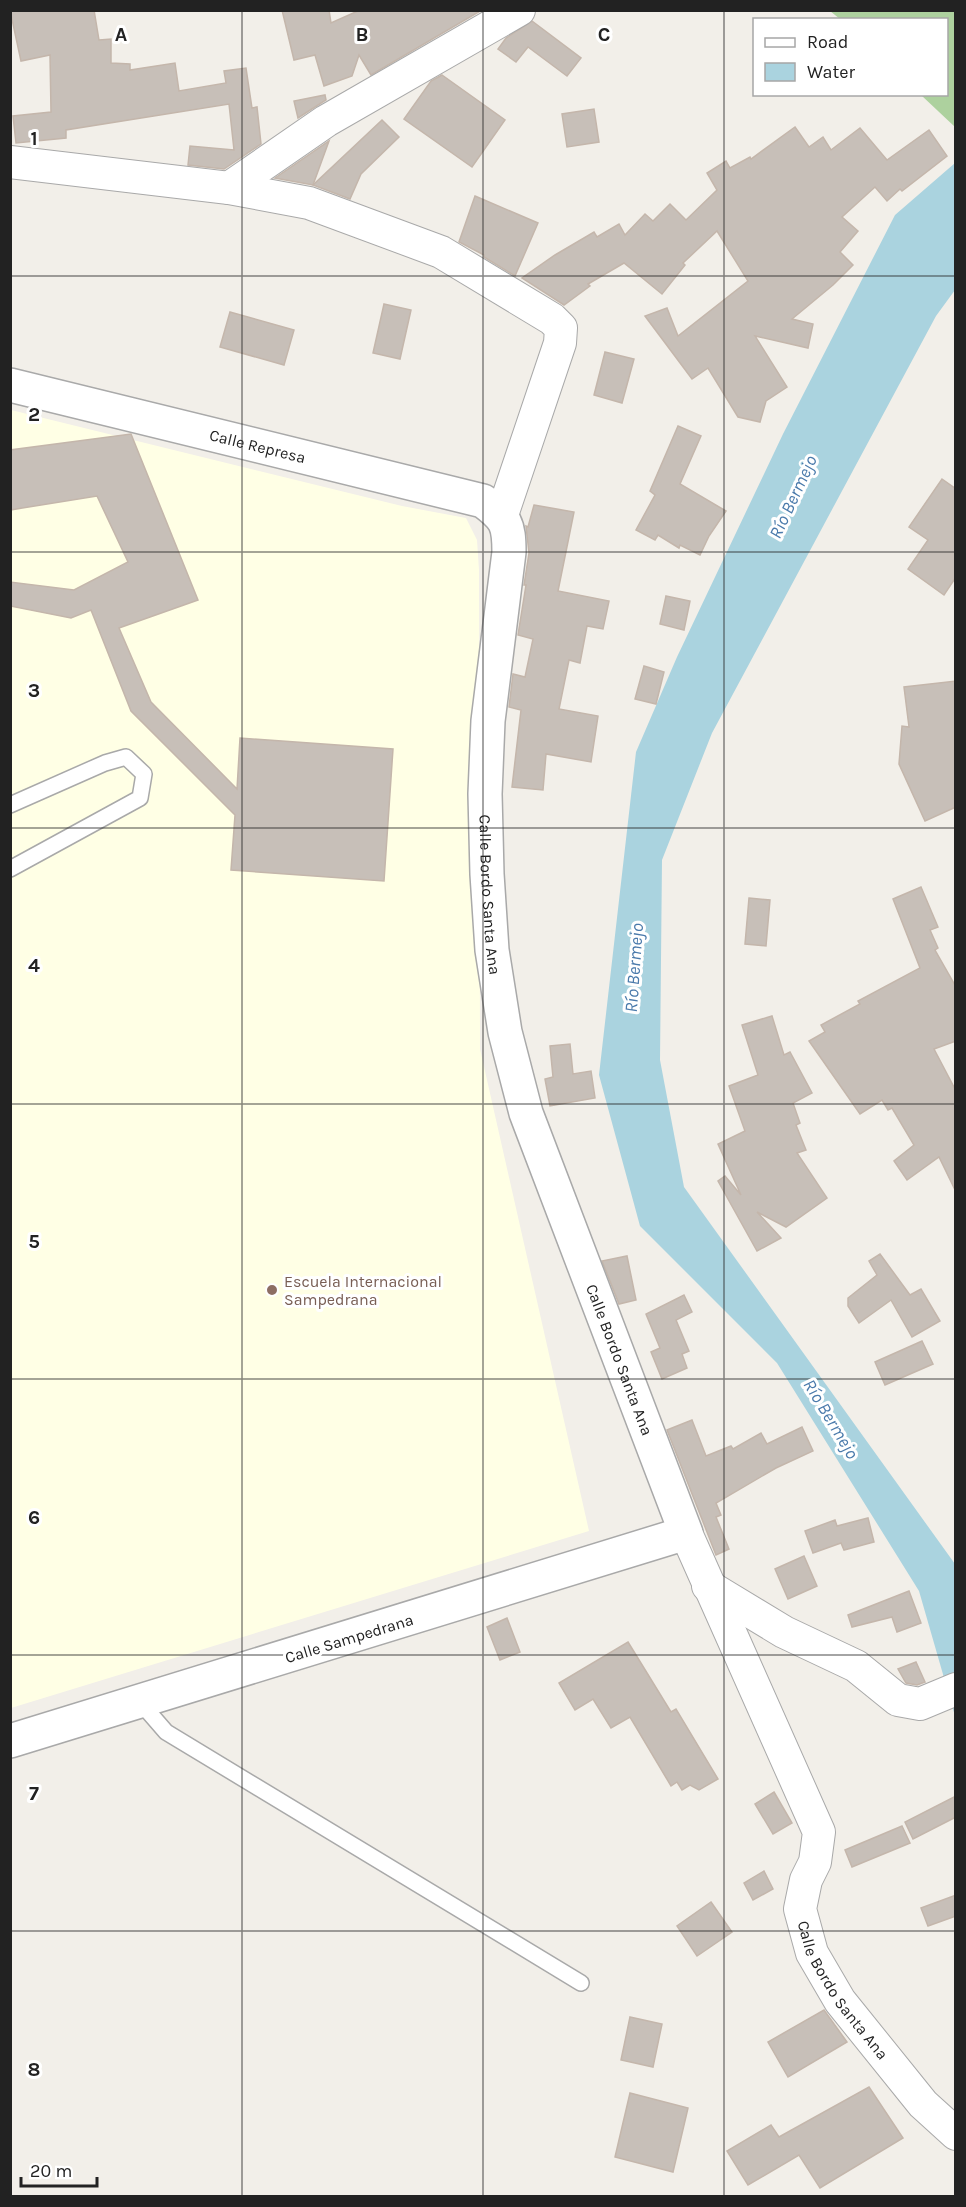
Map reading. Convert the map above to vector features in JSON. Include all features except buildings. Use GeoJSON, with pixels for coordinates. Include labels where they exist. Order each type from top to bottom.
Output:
{"type":"FeatureCollection","features":[{"type":"Feature","properties":{"kind":"street"},"geometry":{"type":"LineString","coordinates":[[229,188],[326,121],[519,10]]}},
{"type":"Feature","properties":{"kind":"street"},"geometry":{"type":"LineString","coordinates":[[10,162],[229,188],[309,203],[441,252],[552,319],[561,327],[560,343],[502,515]]}},
{"type":"Feature","properties":{"kind":"street","name":"Calle Represa"},"geometry":{"type":"LineString","coordinates":[[10,385],[483,501],[502,515]]}},
{"type":"Feature","properties":{"kind":"street","name":"Calle Bordo Santa Ana"},"geometry":{"type":"LineString","coordinates":[[502,515],[509,531],[509,552],[488,721],[485,794],[487,873],[492,950],[505,1032],[526,1113],[686,1533],[819,1832],[815,1862],[806,1880],[800,1910],[812,1953],[847,2009],[923,2104],[956,2134]]}},
{"type":"Feature","properties":{"kind":"street","name":"Calle Sampedrana"},"geometry":{"type":"LineString","coordinates":[[10,1741],[686,1533]]}},
{"type":"Feature","properties":{"kind":"street"},"geometry":{"type":"LineString","coordinates":[[708,1586],[784,1632],[856,1666],[898,1700],[920,1704],[956,1689]]}},
{"type":"Feature","properties":{"kind":"lane"},"geometry":{"type":"LineString","coordinates":[[10,805],[105,763],[126,757],[144,774],[140,798],[10,869]]}},
{"type":"Feature","properties":{"kind":"lane"},"geometry":{"type":"LineString","coordinates":[[140,1702],[166,1732],[581,1983]]}},
{"type":"Feature","properties":{"kind":"shaded area","name":"Escuela Internacional Sampedrana"},"geometry":{"type":"Polygon","coordinates":[[[11,410],[402,506],[466,518],[477,540],[479,570],[480,1049],[589,1531],[11,1708],[11,410]]]}},
{"type":"Feature","properties":{"kind":"green space"},"geometry":{"type":"Polygon","coordinates":[[[830,11],[955,11],[955,127],[922,96],[948,96],[948,18],[839,18],[830,11]]]}},
{"type":"Feature","properties":{"kind":"water","name":"Río Bermejo"},"geometry":{"type":"Polygon","coordinates":[[[955,163],[955,290],[936,316],[712,733],[662,860],[660,1060],[684,1187],[955,1564],[955,1716],[919,1591],[777,1363],[640,1226],[599,1075],[636,752],[677,657],[783,434],[895,215],[955,163]]]}},
{"type":"Feature","properties":{"kind":"place","name":"Escuela Internacional Sampedrana"},"geometry":{"type":"Point","coordinates":[272,1290]}}]}
